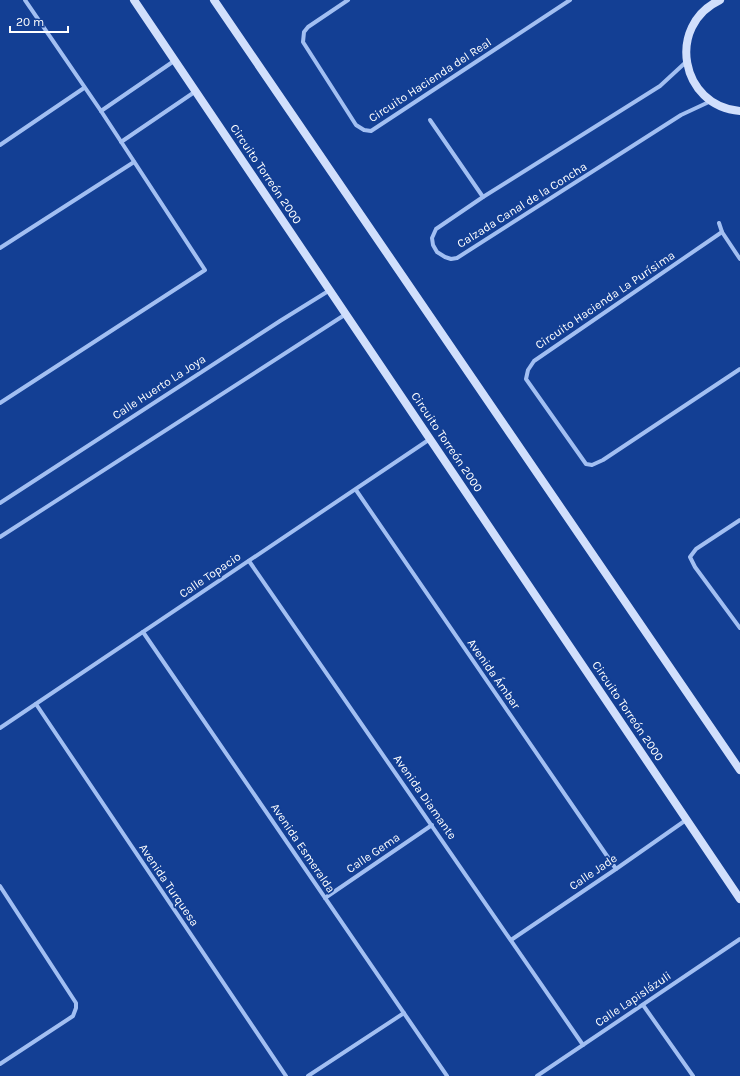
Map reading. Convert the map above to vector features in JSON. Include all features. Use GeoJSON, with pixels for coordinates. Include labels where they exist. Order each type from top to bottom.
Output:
{"type":"FeatureCollection","features":[{"type":"Feature","properties":{"kind":"main road","name":"Circuito Torreón 2000"},"geometry":{"type":"LineString","coordinates":[[134,0],[740,899]]}},
{"type":"Feature","properties":{"kind":"main road"},"geometry":{"type":"LineString","coordinates":[[214,0],[740,770]]}},
{"type":"Feature","properties":{"kind":"main road"},"geometry":{"type":"LineString","coordinates":[[702,0],[708,8]]}},
{"type":"Feature","properties":{"kind":"main road"},"geometry":{"type":"LineString","coordinates":[[720,0],[697,18],[690,32],[686,46],[686,62],[688,71],[697,88],[703,95],[722,107],[734,111],[740,111]]}},
{"type":"Feature","properties":{"kind":"street"},"geometry":{"type":"LineString","coordinates":[[0,403],[205,270],[26,0]]}},
{"type":"Feature","properties":{"kind":"street","name":"Circuito Hacienda del Real"},"geometry":{"type":"LineString","coordinates":[[348,0],[308,26],[304,32],[303,42],[356,125],[364,130],[371,131],[570,0]]}},
{"type":"Feature","properties":{"kind":"street"},"geometry":{"type":"LineString","coordinates":[[101,111],[175,60]]}},
{"type":"Feature","properties":{"kind":"street","name":"Calzada Canal de la Concha"},"geometry":{"type":"LineString","coordinates":[[686,62],[660,86],[483,197],[436,229],[432,238],[437,252],[444,257],[457,258],[681,116],[711,101]]}},
{"type":"Feature","properties":{"kind":"street"},"geometry":{"type":"LineString","coordinates":[[0,145],[84,88]]}},
{"type":"Feature","properties":{"kind":"street"},"geometry":{"type":"LineString","coordinates":[[121,142],[196,91]]}},
{"type":"Feature","properties":{"kind":"street"},"geometry":{"type":"LineString","coordinates":[[430,120],[483,197]]}},
{"type":"Feature","properties":{"kind":"street"},"geometry":{"type":"LineString","coordinates":[[0,248],[134,162]]}},
{"type":"Feature","properties":{"kind":"street"},"geometry":{"type":"LineString","coordinates":[[719,223],[722,232],[740,259]]}},
{"type":"Feature","properties":{"kind":"street","name":"Circuito Hacienda La Purísima"},"geometry":{"type":"LineString","coordinates":[[722,232],[534,361],[528,370],[526,379],[586,464],[592,464],[603,460],[740,369]]}},
{"type":"Feature","properties":{"kind":"street","name":"Calle Huerto La Joya"},"geometry":{"type":"LineString","coordinates":[[0,503],[330,290]]}},
{"type":"Feature","properties":{"kind":"street"},"geometry":{"type":"LineString","coordinates":[[0,537],[346,313]]}},
{"type":"Feature","properties":{"kind":"street","name":"Calle Topacio"},"geometry":{"type":"LineString","coordinates":[[0,728],[431,439]]}},
{"type":"Feature","properties":{"kind":"street","name":"Avenida Ámbar"},"geometry":{"type":"LineString","coordinates":[[356,490],[616,869]]}},
{"type":"Feature","properties":{"kind":"street"},"geometry":{"type":"LineString","coordinates":[[740,520],[696,550],[690,557],[740,628]]}},
{"type":"Feature","properties":{"kind":"street","name":"Avenida Diamante"},"geometry":{"type":"LineString","coordinates":[[250,561],[583,1045]]}},
{"type":"Feature","properties":{"kind":"street","name":"Avenida Esmeralda"},"geometry":{"type":"LineString","coordinates":[[143,632],[447,1076]]}},
{"type":"Feature","properties":{"kind":"street","name":"Avenida Turquesa"},"geometry":{"type":"LineString","coordinates":[[36,704],[286,1076]]}},
{"type":"Feature","properties":{"kind":"street","name":"Calle Jade"},"geometry":{"type":"LineString","coordinates":[[511,940],[686,820]]}},
{"type":"Feature","properties":{"kind":"street","name":"Calle Gema"},"geometry":{"type":"LineString","coordinates":[[325,898],[432,825]]}},
{"type":"Feature","properties":{"kind":"street"},"geometry":{"type":"LineString","coordinates":[[0,886],[76,1003],[76,1008],[73,1016],[0,1064]]}},
{"type":"Feature","properties":{"kind":"street","name":"Calle Lapislázuli"},"geometry":{"type":"LineString","coordinates":[[537,1076],[740,939]]}},
{"type":"Feature","properties":{"kind":"street"},"geometry":{"type":"LineString","coordinates":[[643,1004],[693,1076]]}},
{"type":"Feature","properties":{"kind":"street"},"geometry":{"type":"LineString","coordinates":[[308,1076],[404,1013]]}}]}
